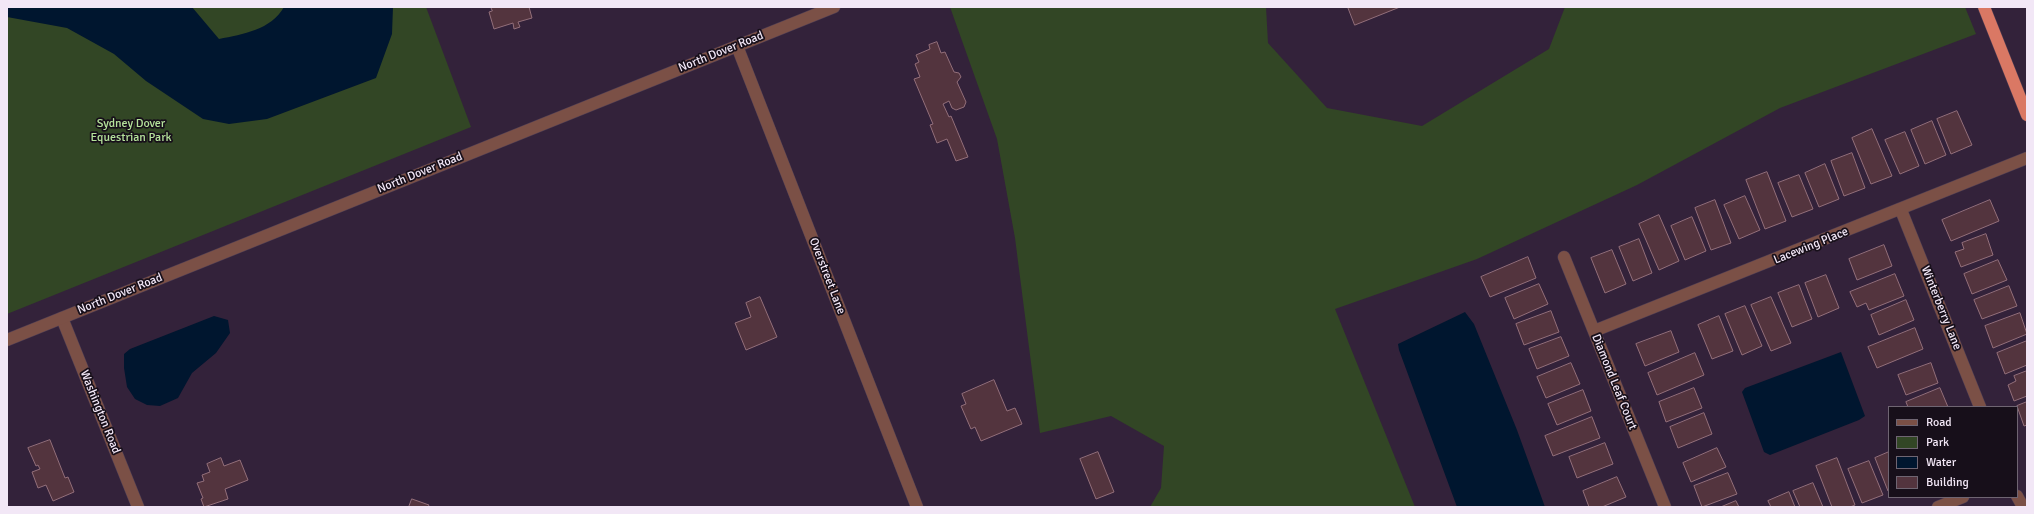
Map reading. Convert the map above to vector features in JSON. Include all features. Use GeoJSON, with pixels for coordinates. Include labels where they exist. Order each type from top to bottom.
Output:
{"type":"FeatureCollection","features":[{"type":"Feature","properties":{"kind":"highway"},"geometry":{"type":"LineString","coordinates":[[1984,7],[2027,115]]}},
{"type":"Feature","properties":{"kind":"street","name":"North Dover Road"},"geometry":{"type":"LineString","coordinates":[[7,340],[834,7]]}},
{"type":"Feature","properties":{"kind":"street","name":"Overstreet Lane"},"geometry":{"type":"LineString","coordinates":[[736,46],[917,507]]}},
{"type":"Feature","properties":{"kind":"street","name":"Lacewing Place"},"geometry":{"type":"LineString","coordinates":[[1594,331],[1901,210],[2027,158]]}},
{"type":"Feature","properties":{"kind":"street","name":"Winterberry Lane"},"geometry":{"type":"LineString","coordinates":[[1901,210],[1980,406]]}},
{"type":"Feature","properties":{"kind":"street","name":"Diamond Leaf Court"},"geometry":{"type":"LineString","coordinates":[[1564,257],[1665,507]]}},
{"type":"Feature","properties":{"kind":"street","name":"Washington Road"},"geometry":{"type":"LineString","coordinates":[[62,318],[138,507]]}},
{"type":"Feature","properties":{"kind":"street"},"geometry":{"type":"LineString","coordinates":[[1938,507],[1960,498]]}},
{"type":"Feature","properties":{"kind":"street"},"geometry":{"type":"LineString","coordinates":[[2018,498],[2023,507]]}},
{"type":"Feature","properties":{"kind":"green space","name":"Sydney Dover Equestrian Park"},"geometry":{"type":"Polygon","coordinates":[[[7,7],[426,7],[471,127],[7,314],[7,7]]]}},
{"type":"Feature","properties":{"kind":"green space"},"geometry":{"type":"Polygon","coordinates":[[[950,7],[1266,7],[1268,43],[1327,108],[1422,126],[1549,49],[1565,7],[1965,7],[1976,34],[1780,108],[1637,185],[1477,259],[1335,309],[1415,507],[1150,507],[1161,488],[1164,446],[1111,416],[1040,433],[1015,238],[997,139],[950,7]]]}},
{"type":"Feature","properties":{"kind":"water"},"geometry":{"type":"Polygon","coordinates":[[[7,7],[192,7],[219,39],[256,30],[272,21],[284,7],[393,7],[392,34],[376,78],[267,119],[229,124],[203,119],[146,81],[114,54],[67,28],[7,17],[7,7]]]}},
{"type":"Feature","properties":{"kind":"water"},"geometry":{"type":"Polygon","coordinates":[[[1465,312],[1474,324],[1517,430],[1545,507],[1457,507],[1398,344],[1465,312]]]}},
{"type":"Feature","properties":{"kind":"water"},"geometry":{"type":"Polygon","coordinates":[[[214,316],[228,320],[230,333],[216,353],[192,373],[178,398],[160,406],[147,405],[135,399],[127,387],[124,368],[124,354],[130,349],[214,316]]]}},
{"type":"Feature","properties":{"kind":"water"},"geometry":{"type":"Polygon","coordinates":[[[1841,352],[1865,416],[1859,420],[1770,455],[1764,452],[1742,392],[1745,388],[1841,352]]]}},
{"type":"Feature","properties":{"kind":"building"},"geometry":{"type":"Polygon","coordinates":[[[491,7],[529,7],[532,18],[518,22],[520,27],[514,29],[513,23],[494,29],[489,12],[492,11],[491,7]]]}},
{"type":"Feature","properties":{"kind":"building"},"geometry":{"type":"Polygon","coordinates":[[[1348,7],[1400,7],[1355,25],[1348,7]]]}},
{"type":"Feature","properties":{"kind":"building"},"geometry":{"type":"Polygon","coordinates":[[[937,42],[941,53],[945,52],[954,72],[959,73],[961,77],[957,82],[966,102],[964,107],[956,110],[952,108],[949,101],[943,104],[949,117],[951,116],[968,157],[956,161],[947,139],[937,143],[930,125],[933,124],[914,79],[920,77],[915,64],[919,62],[916,55],[930,49],[929,45],[937,42]]]}},
{"type":"Feature","properties":{"kind":"building"},"geometry":{"type":"Polygon","coordinates":[[[1957,111],[1972,145],[1951,154],[1937,119],[1957,111]]]}},
{"type":"Feature","properties":{"kind":"building"},"geometry":{"type":"Polygon","coordinates":[[[1932,121],[1946,155],[1925,164],[1911,130],[1932,121]]]}},
{"type":"Feature","properties":{"kind":"building"},"geometry":{"type":"Polygon","coordinates":[[[1872,129],[1892,176],[1871,184],[1852,138],[1872,129]]]}},
{"type":"Feature","properties":{"kind":"building"},"geometry":{"type":"Polygon","coordinates":[[[1905,132],[1919,166],[1900,174],[1885,140],[1905,132]]]}},
{"type":"Feature","properties":{"kind":"building"},"geometry":{"type":"Polygon","coordinates":[[[1852,153],[1865,188],[1844,196],[1831,161],[1852,153]]]}},
{"type":"Feature","properties":{"kind":"building"},"geometry":{"type":"Polygon","coordinates":[[[1825,164],[1839,199],[1819,207],[1805,173],[1825,164]]]}},
{"type":"Feature","properties":{"kind":"building"},"geometry":{"type":"Polygon","coordinates":[[[1767,172],[1786,221],[1765,229],[1746,180],[1767,172]]]}},
{"type":"Feature","properties":{"kind":"building"},"geometry":{"type":"Polygon","coordinates":[[[1799,175],[1813,209],[1792,217],[1778,183],[1799,175]]]}},
{"type":"Feature","properties":{"kind":"building"},"geometry":{"type":"Polygon","coordinates":[[[1745,196],[1760,230],[1739,239],[1724,205],[1745,196]]]}},
{"type":"Feature","properties":{"kind":"building"},"geometry":{"type":"Polygon","coordinates":[[[1715,200],[1731,243],[1711,250],[1695,208],[1715,200]]]}},
{"type":"Feature","properties":{"kind":"building"},"geometry":{"type":"Polygon","coordinates":[[[1990,200],[1999,221],[1951,241],[1942,220],[1990,200]]]}},
{"type":"Feature","properties":{"kind":"building"},"geometry":{"type":"Polygon","coordinates":[[[1659,215],[1679,261],[1659,270],[1639,224],[1659,215]]]}},
{"type":"Feature","properties":{"kind":"building"},"geometry":{"type":"Polygon","coordinates":[[[1692,217],[1706,251],[1685,260],[1671,226],[1692,217]]]}},
{"type":"Feature","properties":{"kind":"building"},"geometry":{"type":"Polygon","coordinates":[[[1986,234],[1993,255],[1961,267],[1955,252],[1964,249],[1962,243],[1986,234]]]}},
{"type":"Feature","properties":{"kind":"building"},"geometry":{"type":"Polygon","coordinates":[[[1639,239],[1652,273],[1633,281],[1619,247],[1639,239]]]}},
{"type":"Feature","properties":{"kind":"building"},"geometry":{"type":"Polygon","coordinates":[[[1884,245],[1892,266],[1857,280],[1849,259],[1884,245]]]}},
{"type":"Feature","properties":{"kind":"building"},"geometry":{"type":"Polygon","coordinates":[[[1612,250],[1626,284],[1605,293],[1591,258],[1612,250]]]}},
{"type":"Feature","properties":{"kind":"building"},"geometry":{"type":"Polygon","coordinates":[[[1528,257],[1536,278],[1490,297],[1481,277],[1528,257]]]}},
{"type":"Feature","properties":{"kind":"building"},"geometry":{"type":"Polygon","coordinates":[[[1998,260],[2007,280],[1972,294],[1964,274],[1998,260]]]}},
{"type":"Feature","properties":{"kind":"building"},"geometry":{"type":"Polygon","coordinates":[[[1895,274],[1904,296],[1869,310],[1866,303],[1857,307],[1850,292],[1895,274]]]}},
{"type":"Feature","properties":{"kind":"building"},"geometry":{"type":"Polygon","coordinates":[[[1826,275],[1839,308],[1818,317],[1805,283],[1826,275]]]}},
{"type":"Feature","properties":{"kind":"building"},"geometry":{"type":"Polygon","coordinates":[[[1539,284],[1548,304],[1514,319],[1505,298],[1539,284]]]}},
{"type":"Feature","properties":{"kind":"building"},"geometry":{"type":"Polygon","coordinates":[[[1799,285],[1812,319],[1792,327],[1778,293],[1799,285]]]}},
{"type":"Feature","properties":{"kind":"building"},"geometry":{"type":"Polygon","coordinates":[[[2009,286],[2017,306],[1982,319],[1974,300],[2009,286]]]}},
{"type":"Feature","properties":{"kind":"building"},"geometry":{"type":"Polygon","coordinates":[[[760,297],[777,337],[746,350],[735,323],[751,317],[746,303],[760,297]]]}},
{"type":"Feature","properties":{"kind":"building"},"geometry":{"type":"Polygon","coordinates":[[[1771,297],[1791,343],[1771,351],[1751,305],[1771,297]]]}},
{"type":"Feature","properties":{"kind":"building"},"geometry":{"type":"Polygon","coordinates":[[[1906,300],[1914,320],[1879,335],[1871,315],[1906,300]]]}},
{"type":"Feature","properties":{"kind":"building"},"geometry":{"type":"Polygon","coordinates":[[[1745,306],[1762,346],[1742,355],[1725,314],[1745,306]]]}},
{"type":"Feature","properties":{"kind":"building"},"geometry":{"type":"Polygon","coordinates":[[[1551,311],[1559,332],[1524,345],[1516,324],[1551,311]]]}},
{"type":"Feature","properties":{"kind":"building"},"geometry":{"type":"Polygon","coordinates":[[[2020,313],[2027,334],[1993,348],[1985,326],[2020,313]]]}},
{"type":"Feature","properties":{"kind":"building"},"geometry":{"type":"Polygon","coordinates":[[[1719,316],[1733,351],[1712,359],[1698,325],[1719,316]]]}},
{"type":"Feature","properties":{"kind":"building"},"geometry":{"type":"Polygon","coordinates":[[[1915,328],[1923,349],[1877,368],[1868,347],[1915,328]]]}},
{"type":"Feature","properties":{"kind":"building"},"geometry":{"type":"Polygon","coordinates":[[[1671,331],[1679,352],[1645,366],[1636,344],[1671,331]]]}},
{"type":"Feature","properties":{"kind":"building"},"geometry":{"type":"Polygon","coordinates":[[[1561,337],[1569,356],[1537,369],[1529,349],[1561,337]]]}},
{"type":"Feature","properties":{"kind":"building"},"geometry":{"type":"Polygon","coordinates":[[[2027,341],[2027,365],[2005,374],[1997,353],[2027,341]]]}},
{"type":"Feature","properties":{"kind":"building"},"geometry":{"type":"Polygon","coordinates":[[[1695,353],[1704,375],[1657,395],[1648,373],[1695,353]]]}},
{"type":"Feature","properties":{"kind":"building"},"geometry":{"type":"Polygon","coordinates":[[[1571,363],[1580,384],[1546,398],[1537,377],[1571,363]]]}},
{"type":"Feature","properties":{"kind":"building"},"geometry":{"type":"Polygon","coordinates":[[[1931,363],[1938,383],[1906,395],[1898,375],[1931,363]]]}},
{"type":"Feature","properties":{"kind":"building"},"geometry":{"type":"Polygon","coordinates":[[[2027,371],[2027,396],[2014,401],[2008,385],[2016,381],[2014,376],[2027,371]]]}},
{"type":"Feature","properties":{"kind":"building"},"geometry":{"type":"Polygon","coordinates":[[[994,380],[1007,411],[1015,408],[1022,424],[981,441],[975,427],[971,429],[961,406],[966,404],[962,394],[994,380]]]}},
{"type":"Feature","properties":{"kind":"building"},"geometry":{"type":"Polygon","coordinates":[[[1694,388],[1702,408],[1666,422],[1659,402],[1694,388]]]}},
{"type":"Feature","properties":{"kind":"building"},"geometry":{"type":"Polygon","coordinates":[[[1940,388],[1948,406],[1908,406],[1906,402],[1940,388]]]}},
{"type":"Feature","properties":{"kind":"building"},"geometry":{"type":"Polygon","coordinates":[[[1583,390],[1591,411],[1557,425],[1548,404],[1583,390]]]}},
{"type":"Feature","properties":{"kind":"building"},"geometry":{"type":"Polygon","coordinates":[[[2027,402],[2027,425],[2024,426],[2017,406],[2027,402]]]}},
{"type":"Feature","properties":{"kind":"building"},"geometry":{"type":"Polygon","coordinates":[[[1704,413],[1712,434],[1678,448],[1670,427],[1704,413]]]}},
{"type":"Feature","properties":{"kind":"building"},"geometry":{"type":"Polygon","coordinates":[[[1592,417],[1600,438],[1553,456],[1545,436],[1592,417]]]}},
{"type":"Feature","properties":{"kind":"building"},"geometry":{"type":"Polygon","coordinates":[[[50,440],[65,478],[68,477],[74,492],[53,501],[46,485],[38,488],[32,472],[40,469],[38,465],[36,466],[28,448],[50,440]]]}},
{"type":"Feature","properties":{"kind":"building"},"geometry":{"type":"Polygon","coordinates":[[[1605,443],[1613,464],[1577,478],[1569,457],[1605,443]]]}},
{"type":"Feature","properties":{"kind":"building"},"geometry":{"type":"Polygon","coordinates":[[[1717,448],[1726,467],[1691,482],[1683,463],[1717,448]]]}},
{"type":"Feature","properties":{"kind":"building"},"geometry":{"type":"Polygon","coordinates":[[[1098,452],[1114,492],[1096,499],[1080,459],[1098,452]]]}},
{"type":"Feature","properties":{"kind":"building"},"geometry":{"type":"Polygon","coordinates":[[[1888,452],[1888,491],[1875,458],[1888,452]]]}},
{"type":"Feature","properties":{"kind":"building"},"geometry":{"type":"Polygon","coordinates":[[[221,458],[224,466],[240,460],[248,480],[225,489],[228,499],[204,507],[201,499],[203,498],[197,483],[204,481],[202,475],[210,472],[207,464],[221,458]]]}},
{"type":"Feature","properties":{"kind":"building"},"geometry":{"type":"Polygon","coordinates":[[[1837,458],[1855,505],[1850,507],[1832,507],[1816,466],[1837,458]]]}},
{"type":"Feature","properties":{"kind":"building"},"geometry":{"type":"Polygon","coordinates":[[[1869,461],[1883,495],[1862,503],[1848,469],[1869,461]]]}},
{"type":"Feature","properties":{"kind":"building"},"geometry":{"type":"Polygon","coordinates":[[[1728,473],[1737,494],[1702,507],[1694,486],[1728,473]]]}},
{"type":"Feature","properties":{"kind":"building"},"geometry":{"type":"Polygon","coordinates":[[[1617,477],[1626,497],[1602,507],[1589,507],[1583,491],[1617,477]]]}},
{"type":"Feature","properties":{"kind":"building"},"geometry":{"type":"Polygon","coordinates":[[[1813,483],[1823,507],[1800,507],[1793,491],[1813,483]]]}},
{"type":"Feature","properties":{"kind":"building"},"geometry":{"type":"Polygon","coordinates":[[[1789,492],[1795,507],[1771,507],[1768,501],[1789,492]]]}},
{"type":"Feature","properties":{"kind":"building"},"geometry":{"type":"Polygon","coordinates":[[[412,499],[429,505],[428,507],[409,507],[412,499]]]}},
{"type":"Feature","properties":{"kind":"building"},"geometry":{"type":"Polygon","coordinates":[[[1736,501],[1739,507],[1721,507],[1736,501]]]}}]}
